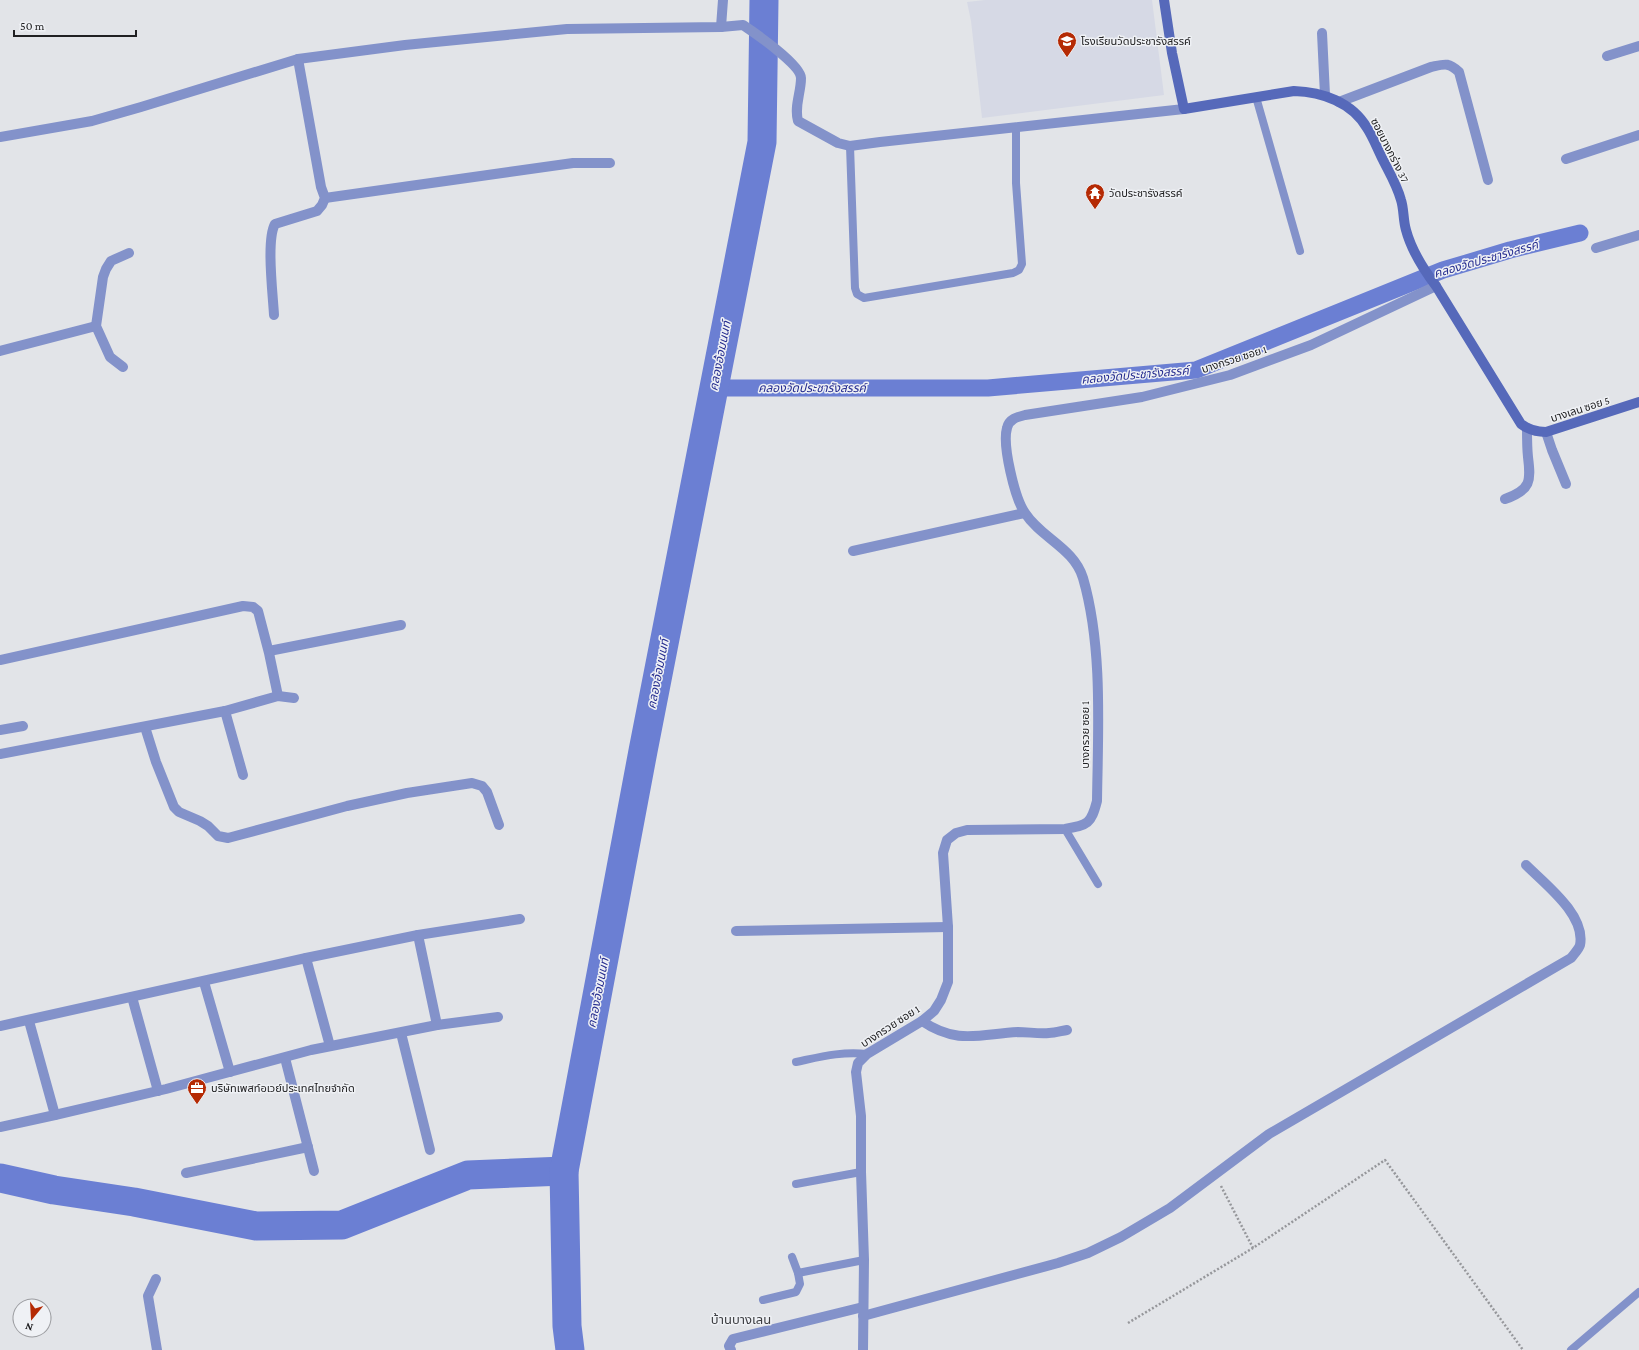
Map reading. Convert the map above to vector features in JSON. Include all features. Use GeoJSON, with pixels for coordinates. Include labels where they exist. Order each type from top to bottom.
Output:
{"type":"FeatureCollection","features":[{"type":"Feature","properties":{"kind":"street"},"geometry":{"type":"LineString","coordinates":[[721,27],[723,0]]}},
{"type":"Feature","properties":{"kind":"street"},"geometry":{"type":"LineString","coordinates":[[0,137],[92,120],[141,107],[298,59],[398,46],[567,29],[721,27],[743,25],[780,53],[800,72],[802,78],[796,113],[798,121],[838,143],[850,146],[1184,109],[1172,53],[1164,0]]}},
{"type":"Feature","properties":{"kind":"street"},"geometry":{"type":"LineString","coordinates":[[1322,33],[1326,96]]}},
{"type":"Feature","properties":{"kind":"street"},"geometry":{"type":"LineString","coordinates":[[1607,56],[1639,46]]}},
{"type":"Feature","properties":{"kind":"street"},"geometry":{"type":"LineString","coordinates":[[274,315],[271,255],[272,230],[275,224],[317,212],[325,198],[321,187],[298,59]]}},
{"type":"Feature","properties":{"kind":"street"},"geometry":{"type":"LineString","coordinates":[[1339,102],[1431,67],[1444,64],[1451,65],[1458,72],[1488,180]]}},
{"type":"Feature","properties":{"kind":"street","name":"ซอยบางกร่าง 37"},"geometry":{"type":"LineString","coordinates":[[1184,109],[1294,91],[1309,92],[1326,96],[1352,110],[1367,127],[1400,196],[1406,231],[1424,270],[1435,285],[1518,418],[1527,428]]}},
{"type":"Feature","properties":{"kind":"street"},"geometry":{"type":"LineString","coordinates":[[1566,159],[1639,135]]}},
{"type":"Feature","properties":{"kind":"street"},"geometry":{"type":"LineString","coordinates":[[325,198],[573,163],[610,163]]}},
{"type":"Feature","properties":{"kind":"street"},"geometry":{"type":"LineString","coordinates":[[1596,248],[1639,235]]}},
{"type":"Feature","properties":{"kind":"street"},"geometry":{"type":"LineString","coordinates":[[123,367],[110,357],[96,326],[103,277],[106,268],[111,261],[129,253]]}},
{"type":"Feature","properties":{"kind":"street","name":"บางกรวย ซอย 1"},"geometry":{"type":"LineString","coordinates":[[863,1350],[864,1260],[860,1172],[861,1116],[856,1072],[858,1063],[867,1054],[922,1021],[934,1011],[941,1000],[948,982],[948,927],[943,853],[947,840],[956,833],[967,830],[1065,829],[1080,827],[1089,823],[1097,801],[1098,702],[1094,631],[1082,577],[1076,563],[1063,548],[1036,527],[1024,513],[1016,493],[1007,451],[1007,427],[1011,421],[1025,415],[1142,397],[1230,375],[1311,344],[1435,285]]}},
{"type":"Feature","properties":{"kind":"street"},"geometry":{"type":"LineString","coordinates":[[0,351],[96,326]]}},
{"type":"Feature","properties":{"kind":"street","name":"บางเลน ซอย 5"},"geometry":{"type":"LineString","coordinates":[[1527,428],[1539,432],[1546,432],[1639,402]]}},
{"type":"Feature","properties":{"kind":"street"},"geometry":{"type":"LineString","coordinates":[[1505,499],[1518,494],[1524,489],[1530,479],[1527,428]]}},
{"type":"Feature","properties":{"kind":"street"},"geometry":{"type":"LineString","coordinates":[[1546,432],[1566,484]]}},
{"type":"Feature","properties":{"kind":"street"},"geometry":{"type":"LineString","coordinates":[[853,551],[1024,513]]}},
{"type":"Feature","properties":{"kind":"street"},"geometry":{"type":"LineString","coordinates":[[0,660],[243,606],[253,607],[258,611],[269,651],[278,696]]}},
{"type":"Feature","properties":{"kind":"street"},"geometry":{"type":"LineString","coordinates":[[269,651],[401,625]]}},
{"type":"Feature","properties":{"kind":"street"},"geometry":{"type":"LineString","coordinates":[[0,754],[225,711],[278,696],[294,698]]}},
{"type":"Feature","properties":{"kind":"street"},"geometry":{"type":"LineString","coordinates":[[225,711],[243,775]]}},
{"type":"Feature","properties":{"kind":"street"},"geometry":{"type":"LineString","coordinates":[[0,730],[23,726]]}},
{"type":"Feature","properties":{"kind":"street"},"geometry":{"type":"LineString","coordinates":[[145,727],[156,762],[174,807],[179,812],[208,826],[218,836],[228,838],[347,806],[400,794],[472,783],[482,786],[487,792],[499,824]]}},
{"type":"Feature","properties":{"kind":"street"},"geometry":{"type":"LineString","coordinates":[[731,1350],[729,1346],[733,1338],[863,1312],[1058,1263],[1088,1253],[1121,1237],[1170,1208],[1269,1134],[1571,958],[1580,946],[1580,933],[1577,921],[1556,895],[1526,865]]}},
{"type":"Feature","properties":{"kind":"street"},"geometry":{"type":"LineString","coordinates":[[0,1026],[29,1021],[306,958],[418,935],[520,920]]}},
{"type":"Feature","properties":{"kind":"street"},"geometry":{"type":"LineString","coordinates":[[736,931],[948,927]]}},
{"type":"Feature","properties":{"kind":"street"},"geometry":{"type":"LineString","coordinates":[[418,935],[437,1025]]}},
{"type":"Feature","properties":{"kind":"street"},"geometry":{"type":"LineString","coordinates":[[306,958],[330,1046]]}},
{"type":"Feature","properties":{"kind":"street"},"geometry":{"type":"LineString","coordinates":[[204,982],[230,1072]]}},
{"type":"Feature","properties":{"kind":"street"},"geometry":{"type":"LineString","coordinates":[[132,998],[158,1091]]}},
{"type":"Feature","properties":{"kind":"street"},"geometry":{"type":"LineString","coordinates":[[0,1127],[158,1091],[311,1050],[437,1025],[498,1017]]}},
{"type":"Feature","properties":{"kind":"street"},"geometry":{"type":"LineString","coordinates":[[29,1021],[56,1115]]}},
{"type":"Feature","properties":{"kind":"street"},"geometry":{"type":"LineString","coordinates":[[922,1021],[943,1033],[968,1037],[1023,1032],[1049,1033],[1067,1030]]}},
{"type":"Feature","properties":{"kind":"street"},"geometry":{"type":"LineString","coordinates":[[401,1033],[430,1150]]}},
{"type":"Feature","properties":{"kind":"street"},"geometry":{"type":"LineString","coordinates":[[285,1058],[314,1171]]}},
{"type":"Feature","properties":{"kind":"street"},"geometry":{"type":"LineString","coordinates":[[186,1173],[308,1147]]}},
{"type":"Feature","properties":{"kind":"street"},"geometry":{"type":"LineString","coordinates":[[156,1279],[148,1296],[158,1350]]}},
{"type":"Feature","properties":{"kind":"lane"},"geometry":{"type":"LineString","coordinates":[[1256,97],[1300,251]]}},
{"type":"Feature","properties":{"kind":"lane"},"geometry":{"type":"LineString","coordinates":[[850,146],[855,288],[857,294],[864,298],[1013,273],[1019,270],[1022,264],[1016,183],[1016,128]]}},
{"type":"Feature","properties":{"kind":"lane"},"geometry":{"type":"LineString","coordinates":[[1065,829],[1098,884]]}},
{"type":"Feature","properties":{"kind":"lane"},"geometry":{"type":"LineString","coordinates":[[796,1062],[836,1053],[852,1052],[867,1054]]}},
{"type":"Feature","properties":{"kind":"lane"},"geometry":{"type":"LineString","coordinates":[[796,1184],[860,1172]]}},
{"type":"Feature","properties":{"kind":"lane"},"geometry":{"type":"LineString","coordinates":[[763,1300],[796,1292],[800,1284],[798,1273],[792,1257]]}},
{"type":"Feature","properties":{"kind":"lane"},"geometry":{"type":"LineString","coordinates":[[798,1273],[864,1260]]}},
{"type":"Feature","properties":{"kind":"lane"},"geometry":{"type":"LineString","coordinates":[[1571,1350],[1639,1292]]}},
{"type":"Feature","properties":{"kind":"path"},"geometry":{"type":"LineString","coordinates":[[1128,1323],[1253,1248],[1385,1160],[1523,1350]]}},
{"type":"Feature","properties":{"kind":"path"},"geometry":{"type":"LineString","coordinates":[[1214,1174],[1253,1248]]}},
{"type":"Feature","properties":{"kind":"shaded area","name":"โรงเรียนวัดประชารังสรรค์"},"geometry":{"type":"Polygon","coordinates":[[[985,0],[1152,0],[1164,95],[982,118],[971,21],[967,2],[985,0]]]}},
{"type":"Feature","properties":{"kind":"waterway","name":"คลองอ้อมนนท์"},"geometry":{"type":"LineString","coordinates":[[570,1350],[567,1326],[564,1171],[643,751],[762,142],[764,0]]}},
{"type":"Feature","properties":{"kind":"waterway","name":"คลองวัดประชารังสรรค์"},"geometry":{"type":"LineString","coordinates":[[714,388],[988,388],[1196,370],[1443,270],[1510,250],[1580,233]]}},
{"type":"Feature","properties":{"kind":"waterway"},"geometry":{"type":"LineString","coordinates":[[0,1178],[54,1190],[134,1202],[256,1226],[342,1225],[468,1175],[564,1171]]}},
{"type":"Feature","properties":{"kind":"place","name":"โรงเรียนวัดประชารังสรรค์"},"geometry":{"type":"Point","coordinates":[1067,58]}},
{"type":"Feature","properties":{"kind":"place","name":"วัดประชารังสรรค์"},"geometry":{"type":"Point","coordinates":[1095,210]}},
{"type":"Feature","properties":{"kind":"place","name":"บริษัทเพสท์อเวย์ประเทศไทยจำกัด"},"geometry":{"type":"Point","coordinates":[197,1105]}},
{"type":"Feature","properties":{"kind":"district","name":"บ้านบางเลน"},"geometry":{"type":"Point","coordinates":[741,1319]}}]}
